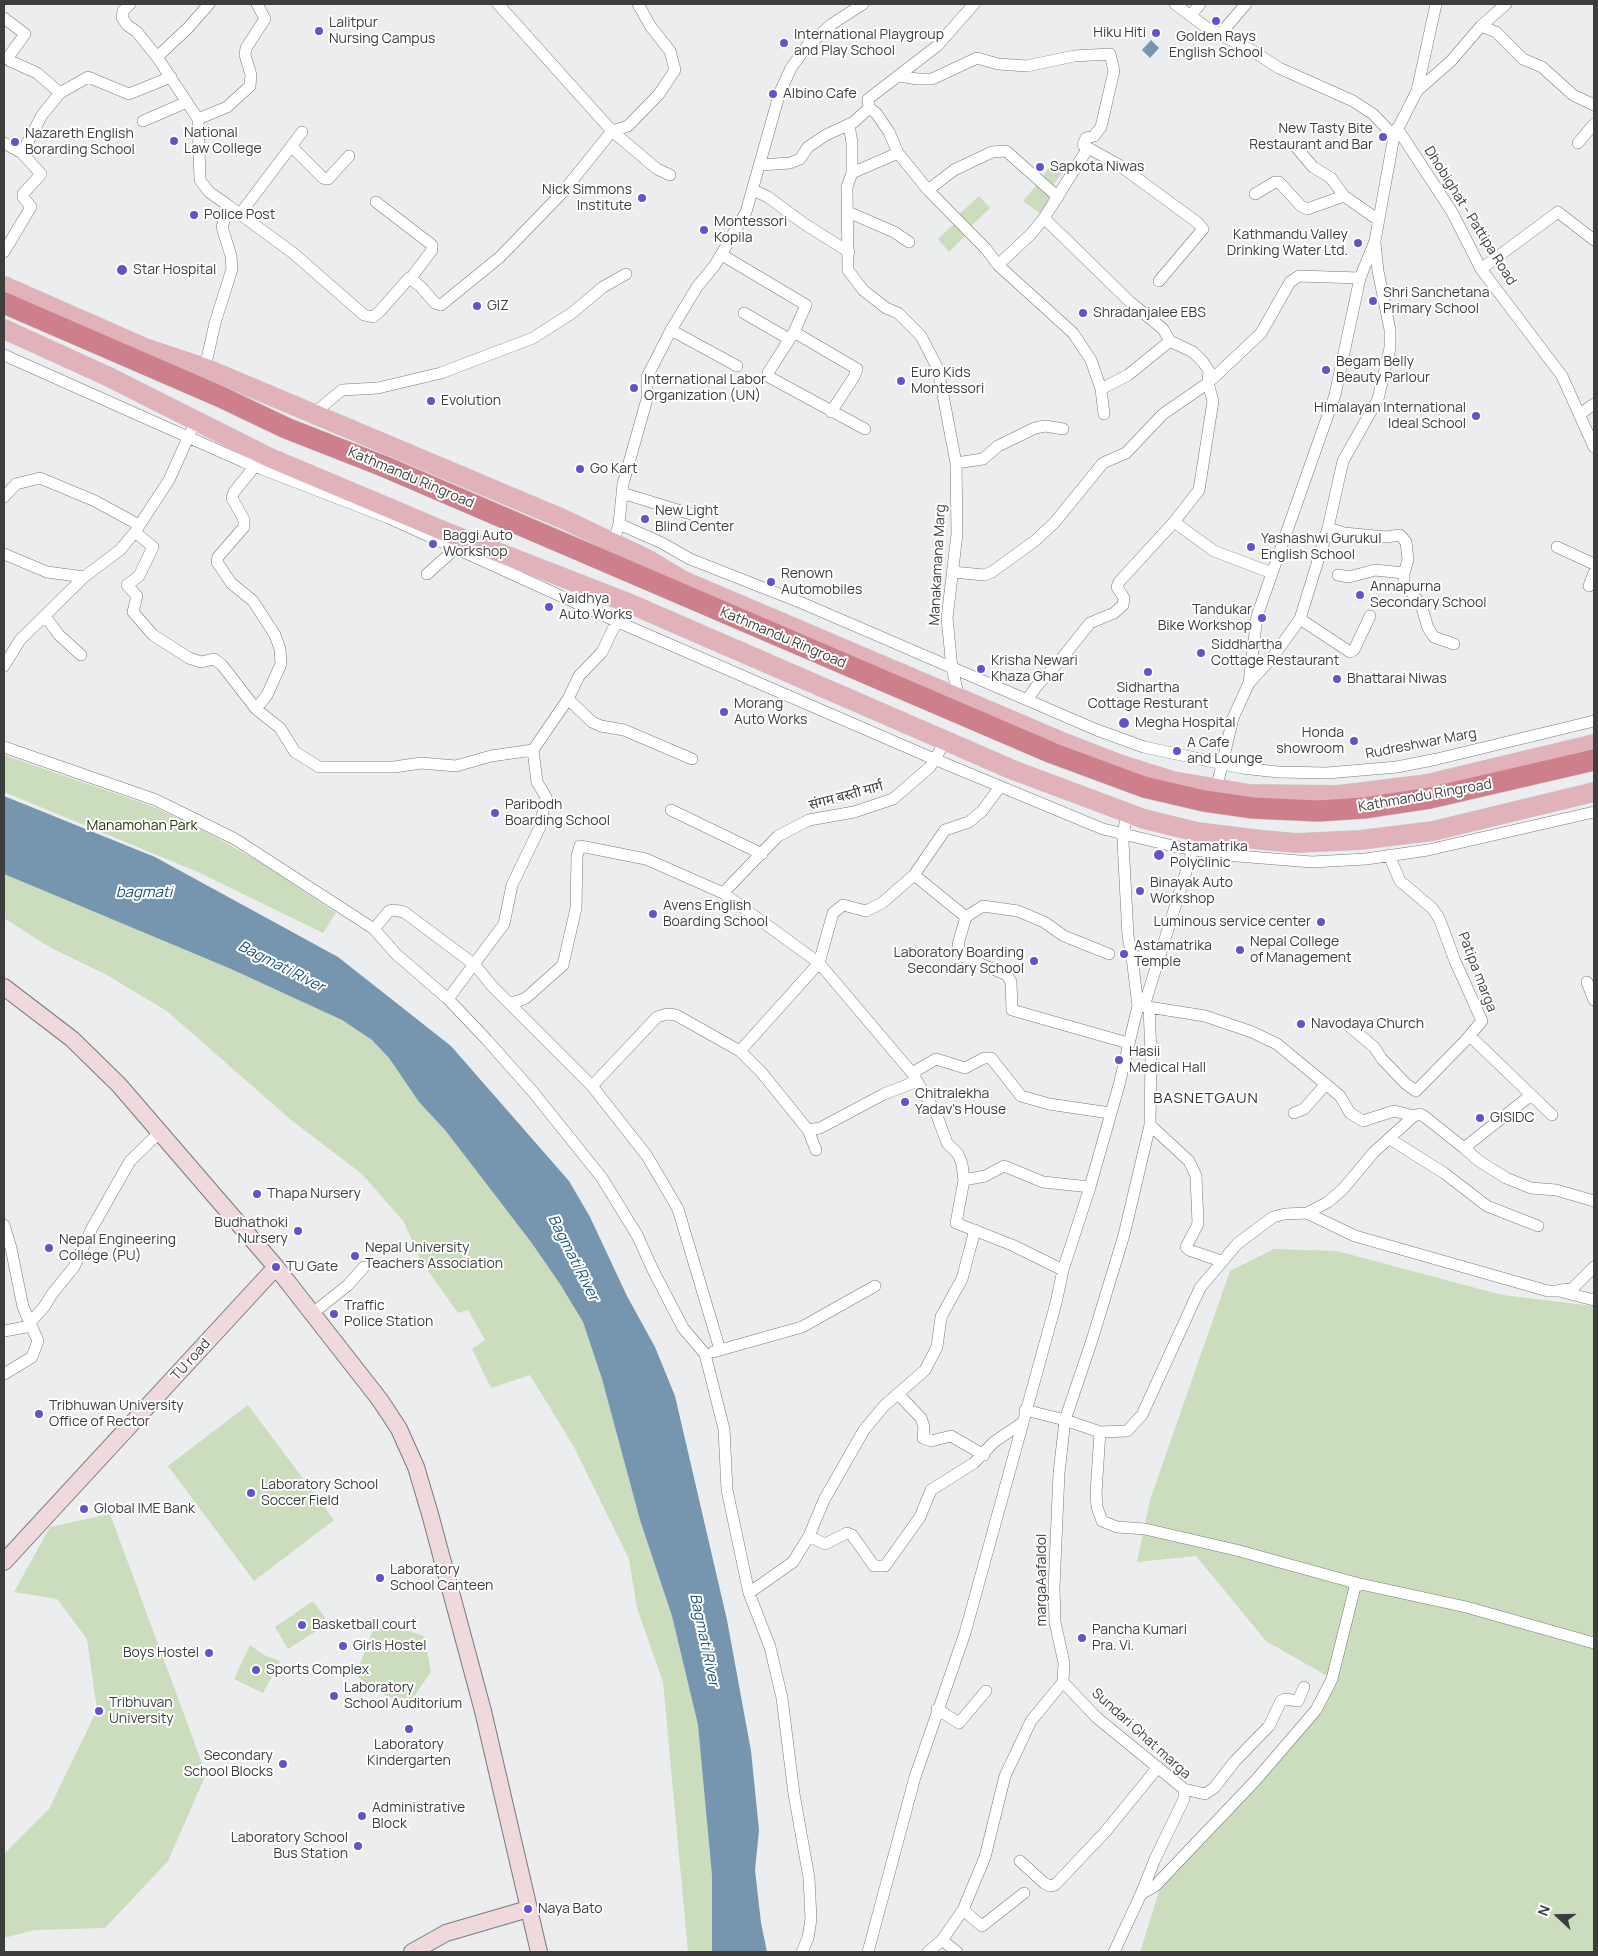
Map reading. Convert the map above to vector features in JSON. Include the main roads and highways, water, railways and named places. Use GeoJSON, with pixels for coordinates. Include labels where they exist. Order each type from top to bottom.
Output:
{"type":"FeatureCollection","features":[{"type":"Feature","properties":{"kind":"highway","name":"Kathmandu Ringroad"},"geometry":{"type":"LineString","coordinates":[[4,303],[39,309],[286,428],[383,466],[1034,746],[1144,787],[1204,801],[1254,808],[1318,811],[1364,808],[1430,798],[1594,760]]}},
{"type":"Feature","properties":{"kind":"highway","name":"Kathmandu Ringroad"},"geometry":{"type":"LineString","coordinates":[[4,316],[59,347],[228,412],[282,438],[635,586],[1043,763],[1098,784],[1156,802],[1220,816],[1270,822],[1315,823],[1354,820],[1460,804],[1594,773]]}},
{"type":"Feature","properties":{"kind":"main road"},"geometry":{"type":"LineString","coordinates":[[4,286],[39,309],[205,368],[564,518],[648,559],[684,581],[1122,765],[1173,781],[1216,790],[1283,796],[1338,796],[1427,784],[1594,744]]}},
{"type":"Feature","properties":{"kind":"main road"},"geometry":{"type":"LineString","coordinates":[[4,329],[59,347],[192,430],[268,457],[428,525],[626,602],[1041,782],[1196,841],[1296,842],[1392,837],[1433,830],[1594,792]]}},
{"type":"Feature","properties":{"kind":"main road"},"geometry":{"type":"LineString","coordinates":[[6,993],[72,1039],[119,1085],[276,1267],[380,1400],[400,1430],[416,1467],[483,1711],[539,1952]]}},
{"type":"Feature","properties":{"kind":"main road","name":"TU road"},"geometry":{"type":"LineString","coordinates":[[4,1562],[276,1267]]}},
{"type":"Feature","properties":{"kind":"main road"},"geometry":{"type":"LineString","coordinates":[[412,1952],[446,1933],[528,1909]]}},
{"type":"Feature","properties":{"kind":"water"},"geometry":{"type":"Polygon","coordinates":[[[1151,40],[1159,48],[1150,58],[1142,50],[1151,40]]]}},
{"type":"Feature","properties":{"kind":"water","name":"bagmati"},"geometry":{"type":"Polygon","coordinates":[[[4,796],[155,857],[338,957],[451,1046],[569,1181],[590,1217],[627,1296],[655,1347],[675,1396],[727,1620],[751,1751],[759,1830],[755,1870],[761,1923],[767,1952],[712,1952],[712,1876],[698,1725],[672,1616],[640,1520],[602,1379],[583,1322],[560,1284],[531,1242],[445,1130],[419,1102],[389,1058],[372,1040],[342,1020],[231,969],[4,874],[4,796]]]}},
{"type":"Feature","properties":{"kind":"place","name":"Golden Rays English School"},"geometry":{"type":"Point","coordinates":[1216,21]}},
{"type":"Feature","properties":{"kind":"place","name":"Lalitpur Nursing Campus"},"geometry":{"type":"Point","coordinates":[319,31]}},
{"type":"Feature","properties":{"kind":"place","name":"Hiku Hiti"},"geometry":{"type":"Point","coordinates":[1156,33]}},
{"type":"Feature","properties":{"kind":"place","name":"International Playgroup and Play School"},"geometry":{"type":"Point","coordinates":[784,43]}},
{"type":"Feature","properties":{"kind":"place","name":"Albino Cafe"},"geometry":{"type":"Point","coordinates":[773,94]}},
{"type":"Feature","properties":{"kind":"place","name":"New Tasty Bite Restaurant and Bar"},"geometry":{"type":"Point","coordinates":[1383,137]}},
{"type":"Feature","properties":{"kind":"place","name":"National Law College"},"geometry":{"type":"Point","coordinates":[174,141]}},
{"type":"Feature","properties":{"kind":"place","name":"Nazareth English Borarding School"},"geometry":{"type":"Point","coordinates":[15,142]}},
{"type":"Feature","properties":{"kind":"place","name":"Sapkota Niwas"},"geometry":{"type":"Point","coordinates":[1040,167]}},
{"type":"Feature","properties":{"kind":"place","name":"Nick Simmons Institute"},"geometry":{"type":"Point","coordinates":[642,198]}},
{"type":"Feature","properties":{"kind":"place","name":"Police Post"},"geometry":{"type":"Point","coordinates":[194,215]}},
{"type":"Feature","properties":{"kind":"place","name":"Montessori Kopila"},"geometry":{"type":"Point","coordinates":[704,230]}},
{"type":"Feature","properties":{"kind":"place","name":"Kathmandu Valley Drinking Water Ltd."},"geometry":{"type":"Point","coordinates":[1358,243]}},
{"type":"Feature","properties":{"kind":"place","name":"Star Hospital"},"geometry":{"type":"Point","coordinates":[122,270]}},
{"type":"Feature","properties":{"kind":"place","name":"Shri Sanchetana Primary School"},"geometry":{"type":"Point","coordinates":[1373,301]}},
{"type":"Feature","properties":{"kind":"place","name":"GIZ"},"geometry":{"type":"Point","coordinates":[477,306]}},
{"type":"Feature","properties":{"kind":"place","name":"Shradanjalee EBS"},"geometry":{"type":"Point","coordinates":[1083,313]}},
{"type":"Feature","properties":{"kind":"place","name":"Begam Belly Beauty Parlour"},"geometry":{"type":"Point","coordinates":[1326,370]}},
{"type":"Feature","properties":{"kind":"place","name":"Euro Kids Montessori"},"geometry":{"type":"Point","coordinates":[901,381]}},
{"type":"Feature","properties":{"kind":"place","name":"International Labor Organization (UN)"},"geometry":{"type":"Point","coordinates":[634,388]}},
{"type":"Feature","properties":{"kind":"place","name":"Evolution"},"geometry":{"type":"Point","coordinates":[431,401]}},
{"type":"Feature","properties":{"kind":"place","name":"Himalayan International Ideal School"},"geometry":{"type":"Point","coordinates":[1476,416]}},
{"type":"Feature","properties":{"kind":"place","name":"Go Kart"},"geometry":{"type":"Point","coordinates":[580,469]}},
{"type":"Feature","properties":{"kind":"place","name":"New Light Blind Center"},"geometry":{"type":"Point","coordinates":[645,519]}},
{"type":"Feature","properties":{"kind":"place","name":"Baggi Auto Workshop"},"geometry":{"type":"Point","coordinates":[433,544]}},
{"type":"Feature","properties":{"kind":"place","name":"Yashashwi Gurukul English School"},"geometry":{"type":"Point","coordinates":[1251,547]}},
{"type":"Feature","properties":{"kind":"place","name":"Renown Automobiles"},"geometry":{"type":"Point","coordinates":[771,582]}},
{"type":"Feature","properties":{"kind":"place","name":"Annapurna Secondary School"},"geometry":{"type":"Point","coordinates":[1360,595]}},
{"type":"Feature","properties":{"kind":"place","name":"Vaidhya Auto Works"},"geometry":{"type":"Point","coordinates":[549,607]}},
{"type":"Feature","properties":{"kind":"place","name":"Tandukar Bike Workshop"},"geometry":{"type":"Point","coordinates":[1262,618]}},
{"type":"Feature","properties":{"kind":"place","name":"Siddhartha Cottage Restaurant"},"geometry":{"type":"Point","coordinates":[1201,653]}},
{"type":"Feature","properties":{"kind":"place","name":"Krisha Newari Khaza Ghar"},"geometry":{"type":"Point","coordinates":[981,669]}},
{"type":"Feature","properties":{"kind":"place","name":"Sidhartha Cottage Resturant"},"geometry":{"type":"Point","coordinates":[1148,672]}},
{"type":"Feature","properties":{"kind":"place","name":"Bhattarai Niwas"},"geometry":{"type":"Point","coordinates":[1337,679]}},
{"type":"Feature","properties":{"kind":"place","name":"Morang Auto Works"},"geometry":{"type":"Point","coordinates":[724,712]}},
{"type":"Feature","properties":{"kind":"place","name":"Megha Hospital"},"geometry":{"type":"Point","coordinates":[1124,723]}},
{"type":"Feature","properties":{"kind":"place","name":"Honda showroom"},"geometry":{"type":"Point","coordinates":[1354,741]}},
{"type":"Feature","properties":{"kind":"place","name":"A Cafe and Lounge"},"geometry":{"type":"Point","coordinates":[1177,751]}},
{"type":"Feature","properties":{"kind":"place","name":"Paribodh Boarding School"},"geometry":{"type":"Point","coordinates":[495,813]}},
{"type":"Feature","properties":{"kind":"place","name":"Astamatrika Polyclinic"},"geometry":{"type":"Point","coordinates":[1159,855]}},
{"type":"Feature","properties":{"kind":"place","name":"Binayak Auto Workshop"},"geometry":{"type":"Point","coordinates":[1140,891]}},
{"type":"Feature","properties":{"kind":"place","name":"Avens English Boarding School"},"geometry":{"type":"Point","coordinates":[653,914]}},
{"type":"Feature","properties":{"kind":"place","name":"Luminous service center"},"geometry":{"type":"Point","coordinates":[1321,922]}},
{"type":"Feature","properties":{"kind":"place","name":"Nepal College of Management"},"geometry":{"type":"Point","coordinates":[1240,950]}},
{"type":"Feature","properties":{"kind":"place","name":"Astamatrika Temple"},"geometry":{"type":"Point","coordinates":[1124,954]}},
{"type":"Feature","properties":{"kind":"place","name":"Laboratory Boarding Secondary School"},"geometry":{"type":"Point","coordinates":[1034,961]}},
{"type":"Feature","properties":{"kind":"place","name":"Navodaya Church"},"geometry":{"type":"Point","coordinates":[1301,1024]}},
{"type":"Feature","properties":{"kind":"place","name":"Hasii Medical Hall"},"geometry":{"type":"Point","coordinates":[1119,1060]}},
{"type":"Feature","properties":{"kind":"place","name":"Chitralekha Yadav's House"},"geometry":{"type":"Point","coordinates":[905,1102]}},
{"type":"Feature","properties":{"kind":"place","name":"GISIDC"},"geometry":{"type":"Point","coordinates":[1480,1118]}},
{"type":"Feature","properties":{"kind":"place","name":"Thapa Nursery"},"geometry":{"type":"Point","coordinates":[257,1194]}},
{"type":"Feature","properties":{"kind":"place","name":"Budhathoki Nursery"},"geometry":{"type":"Point","coordinates":[298,1231]}},
{"type":"Feature","properties":{"kind":"place","name":"Nepal Engineering College (PU)"},"geometry":{"type":"Point","coordinates":[49,1248]}},
{"type":"Feature","properties":{"kind":"place","name":"Nepal University Teachers Association"},"geometry":{"type":"Point","coordinates":[355,1256]}},
{"type":"Feature","properties":{"kind":"place","name":"TU Gate"},"geometry":{"type":"Point","coordinates":[276,1267]}},
{"type":"Feature","properties":{"kind":"place","name":"Traffic Police Station"},"geometry":{"type":"Point","coordinates":[334,1314]}},
{"type":"Feature","properties":{"kind":"place","name":"Tribhuwan University Office of Rector"},"geometry":{"type":"Point","coordinates":[39,1414]}},
{"type":"Feature","properties":{"kind":"place","name":"Laboratory School Soccer Field"},"geometry":{"type":"Point","coordinates":[251,1493]}},
{"type":"Feature","properties":{"kind":"place","name":"Global IME Bank"},"geometry":{"type":"Point","coordinates":[84,1509]}},
{"type":"Feature","properties":{"kind":"place","name":"Laboratory School Canteen"},"geometry":{"type":"Point","coordinates":[380,1578]}},
{"type":"Feature","properties":{"kind":"place","name":"Basketball court"},"geometry":{"type":"Point","coordinates":[302,1625]}},
{"type":"Feature","properties":{"kind":"place","name":"Pancha Kumari Pra. Vi."},"geometry":{"type":"Point","coordinates":[1082,1638]}},
{"type":"Feature","properties":{"kind":"place","name":"Girls Hostel"},"geometry":{"type":"Point","coordinates":[343,1646]}},
{"type":"Feature","properties":{"kind":"place","name":"Boys Hostel"},"geometry":{"type":"Point","coordinates":[209,1653]}},
{"type":"Feature","properties":{"kind":"place","name":"Sports Complex"},"geometry":{"type":"Point","coordinates":[256,1670]}},
{"type":"Feature","properties":{"kind":"place","name":"Laboratory School Auditorium"},"geometry":{"type":"Point","coordinates":[334,1696]}},
{"type":"Feature","properties":{"kind":"place","name":"Tribhuvan University"},"geometry":{"type":"Point","coordinates":[99,1711]}},
{"type":"Feature","properties":{"kind":"place","name":"Laboratory Kindergarten"},"geometry":{"type":"Point","coordinates":[409,1729]}},
{"type":"Feature","properties":{"kind":"place","name":"Secondary School Blocks"},"geometry":{"type":"Point","coordinates":[283,1764]}},
{"type":"Feature","properties":{"kind":"place","name":"Administrative Block"},"geometry":{"type":"Point","coordinates":[362,1816]}},
{"type":"Feature","properties":{"kind":"place","name":"Laboratory School Bus Station"},"geometry":{"type":"Point","coordinates":[358,1846]}},
{"type":"Feature","properties":{"kind":"place","name":"Naya Bato"},"geometry":{"type":"Point","coordinates":[528,1909]}},
{"type":"Feature","properties":{"kind":"district","name":"BASNETGAUN"},"geometry":{"type":"Point","coordinates":[1206,1099]}},
{"type":"Feature","properties":{"kind":"park label","name":"Manamohan Park"},"geometry":{"type":"Point","coordinates":[142,826]}},
{"type":"Feature","properties":{"kind":"water label","name":"Bagmati River"},"geometry":{"type":"Point","coordinates":[281,967]}},
{"type":"Feature","properties":{"kind":"water label","name":"Bagmati River"},"geometry":{"type":"Point","coordinates":[573,1258]}},
{"type":"Feature","properties":{"kind":"water label","name":"Bagmati River"},"geometry":{"type":"Point","coordinates":[704,1640]}}]}
